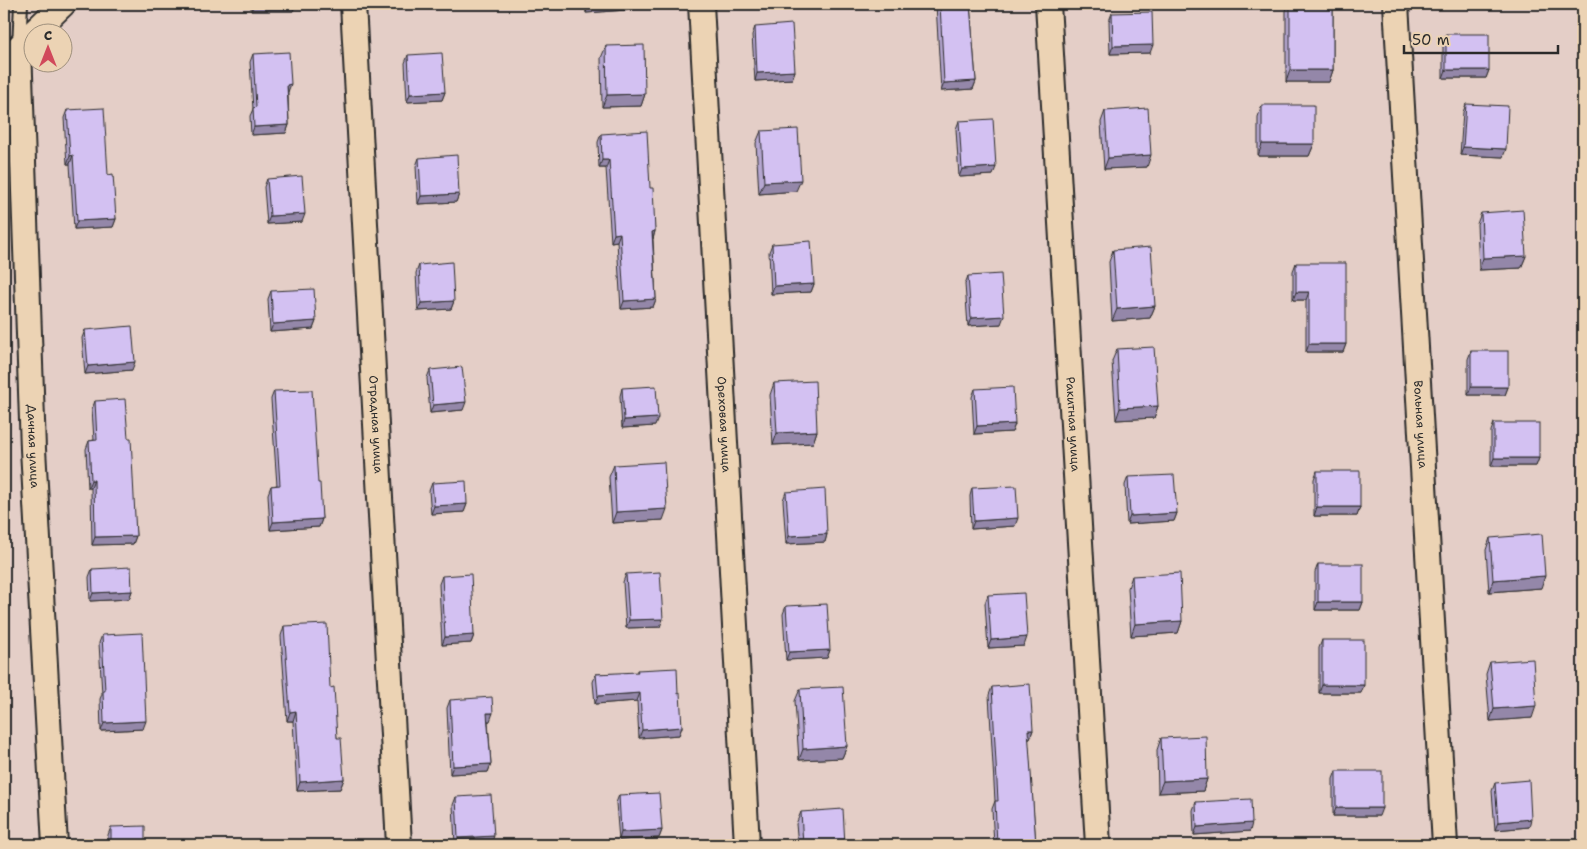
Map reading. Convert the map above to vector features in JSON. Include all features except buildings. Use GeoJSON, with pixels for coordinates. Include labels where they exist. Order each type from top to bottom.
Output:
{"type":"FeatureCollection","features":[{"type":"Feature","properties":{"kind":"street"},"geometry":{"type":"LineString","coordinates":[[44,22],[63,4]]}},
{"type":"Feature","properties":{"kind":"street","name":"Отрадная улица"},"geometry":{"type":"LineString","coordinates":[[353,4],[399,845]]}},
{"type":"Feature","properties":{"kind":"street","name":"Ореховая улица"},"geometry":{"type":"LineString","coordinates":[[700,4],[747,845]]}},
{"type":"Feature","properties":{"kind":"street","name":"Ракитная улица"},"geometry":{"type":"LineString","coordinates":[[1048,4],[1098,845]]}},
{"type":"Feature","properties":{"kind":"street","name":"Вольная улица"},"geometry":{"type":"LineString","coordinates":[[1396,4],[1445,845]]}},
{"type":"Feature","properties":{"kind":"street","name":"Дачная улица"},"geometry":{"type":"LineString","coordinates":[[28,72],[33,449],[55,845]]}},
{"type":"Feature","properties":{"kind":"lane"},"geometry":{"type":"LineString","coordinates":[[20,4],[24,22]]}},
{"type":"Feature","properties":{"kind":"lane"},"geometry":{"type":"LineString","coordinates":[[4,66],[22,45]]}}]}
